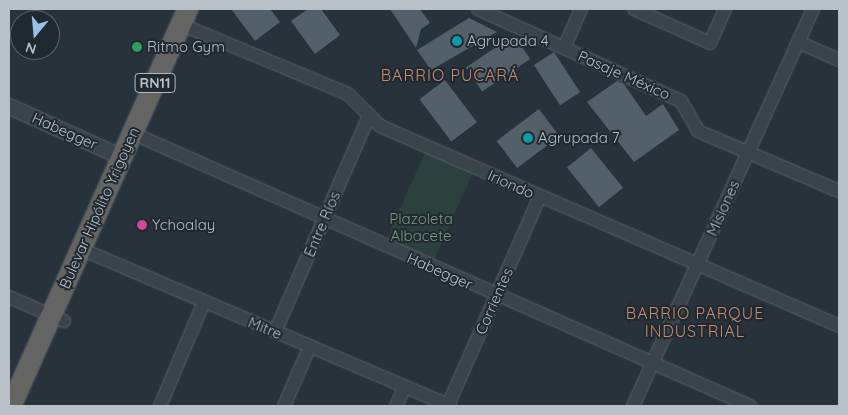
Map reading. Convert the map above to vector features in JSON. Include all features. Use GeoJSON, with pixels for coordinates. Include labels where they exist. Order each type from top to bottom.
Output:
{"type":"FeatureCollection","features":[{"type":"Feature","properties":{"kind":"highway","name":"Bulevar Hipólito Yrigoyen"},"geometry":{"type":"LineString","coordinates":[[11,406],[57,319],[87,252],[138,136],[188,9]]}},
{"type":"Feature","properties":{"kind":"highway","name":"Bulevar Hipólito Yrigoyen"},"geometry":{"type":"LineString","coordinates":[[87,252],[122,156],[138,136],[201,9]]}},
{"type":"Feature","properties":{"kind":"highway","name":"Bulevar Hipólito Yrigoyen"},"geometry":{"type":"LineString","coordinates":[[26,406],[57,319]]}},
{"type":"Feature","properties":{"kind":"street","name":"Pasaje México"},"geometry":{"type":"LineString","coordinates":[[478,9],[681,101],[698,131],[839,192]]}},
{"type":"Feature","properties":{"kind":"street"},"geometry":{"type":"LineString","coordinates":[[564,48],[581,9]]}},
{"type":"Feature","properties":{"kind":"street"},"geometry":{"type":"LineString","coordinates":[[634,9],[710,42],[725,9]]}},
{"type":"Feature","properties":{"kind":"street","name":"Misiones"},"geometry":{"type":"LineString","coordinates":[[633,406],[814,9]]}},
{"type":"Feature","properties":{"kind":"street","name":"Iriondo"},"geometry":{"type":"LineString","coordinates":[[192,28],[348,94],[380,126],[839,326]]}},
{"type":"Feature","properties":{"kind":"street"},"geometry":{"type":"LineString","coordinates":[[798,42],[839,60]]}},
{"type":"Feature","properties":{"kind":"street","name":"Habegger"},"geometry":{"type":"LineString","coordinates":[[9,106],[122,156]]}},
{"type":"Feature","properties":{"kind":"street","name":"Entre Ríos"},"geometry":{"type":"LineString","coordinates":[[275,332],[369,116]]}},
{"type":"Feature","properties":{"kind":"street","name":"Habegger"},"geometry":{"type":"LineString","coordinates":[[138,136],[750,406]]}},
{"type":"Feature","properties":{"kind":"street","name":"Corrientes"},"geometry":{"type":"LineString","coordinates":[[449,406],[540,196]]}},
{"type":"Feature","properties":{"kind":"street","name":"Mitre"},"geometry":{"type":"LineString","coordinates":[[87,252],[449,406]]}},
{"type":"Feature","properties":{"kind":"street"},"geometry":{"type":"LineString","coordinates":[[9,297],[57,319]]}},
{"type":"Feature","properties":{"kind":"street"},"geometry":{"type":"LineString","coordinates":[[160,406],[204,302]]}},
{"type":"Feature","properties":{"kind":"street"},"geometry":{"type":"LineString","coordinates":[[284,406],[310,346]]}},
{"type":"Feature","properties":{"kind":"street"},"geometry":{"type":"LineString","coordinates":[[396,406],[405,387]]}},
{"type":"Feature","properties":{"kind":"green space","name":"Plazoleta Albacete"},"geometry":{"type":"Polygon","coordinates":[[[427,148],[475,169],[431,266],[384,245],[427,148]]]}},
{"type":"Feature","properties":{"kind":"building"},"geometry":{"type":"Polygon","coordinates":[[[231,9],[270,9],[280,22],[255,41],[231,9]]]}},
{"type":"Feature","properties":{"kind":"building"},"geometry":{"type":"Polygon","coordinates":[[[308,9],[321,9],[340,35],[315,54],[291,21],[308,9]]]}},
{"type":"Feature","properties":{"kind":"building"},"geometry":{"type":"Polygon","coordinates":[[[390,9],[420,9],[430,23],[421,29],[416,48],[390,9]]]}},
{"type":"Feature","properties":{"kind":"building","name":"Agrupada 4"},"geometry":{"type":"Polygon","coordinates":[[[469,18],[497,32],[431,70],[417,50],[469,18]]]}},
{"type":"Feature","properties":{"kind":"building"},"geometry":{"type":"Polygon","coordinates":[[[514,35],[530,59],[482,91],[466,67],[514,35]]]}},
{"type":"Feature","properties":{"kind":"building"},"geometry":{"type":"Polygon","coordinates":[[[554,52],[580,92],[560,105],[534,65],[554,52]]]}},
{"type":"Feature","properties":{"kind":"building"},"geometry":{"type":"Polygon","coordinates":[[[445,80],[477,122],[451,142],[419,99],[445,80]]]}},
{"type":"Feature","properties":{"kind":"building"},"geometry":{"type":"Polygon","coordinates":[[[617,81],[624,84],[646,116],[663,104],[679,130],[634,162],[587,102],[617,81]]]}},
{"type":"Feature","properties":{"kind":"building","name":"Agrupada 7"},"geometry":{"type":"Polygon","coordinates":[[[539,109],[559,136],[517,168],[497,141],[539,109]]]}},
{"type":"Feature","properties":{"kind":"building"},"geometry":{"type":"Polygon","coordinates":[[[591,148],[623,188],[599,207],[567,168],[591,148]]]}},
{"type":"Feature","properties":{"kind":"place","name":"Agrupada 4"},"geometry":{"type":"Point","coordinates":[457,41]}},
{"type":"Feature","properties":{"kind":"place","name":"Ritmo Gym"},"geometry":{"type":"Point","coordinates":[137,47]}},
{"type":"Feature","properties":{"kind":"place","name":"Agrupada 7"},"geometry":{"type":"Point","coordinates":[528,138]}},
{"type":"Feature","properties":{"kind":"place","name":"Ychoalay"},"geometry":{"type":"Point","coordinates":[142,225]}},
{"type":"Feature","properties":{"kind":"district","name":"BARRIO PUCARÁ"},"geometry":{"type":"Point","coordinates":[450,75]}},
{"type":"Feature","properties":{"kind":"district","name":"BARRIO PARQUE INDUSTRIAL"},"geometry":{"type":"Point","coordinates":[695,322]}}]}
